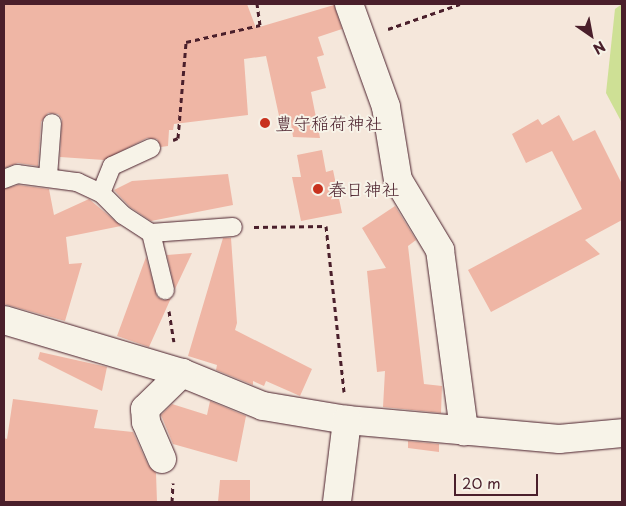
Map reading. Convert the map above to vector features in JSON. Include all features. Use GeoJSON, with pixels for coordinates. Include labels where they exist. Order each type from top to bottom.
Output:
{"type":"FeatureCollection","features":[{"type":"Feature","properties":{"kind":"street"},"geometry":{"type":"LineString","coordinates":[[349,4],[386,106],[398,180],[440,250],[464,430]]}},
{"type":"Feature","properties":{"kind":"street"},"geometry":{"type":"LineString","coordinates":[[4,320],[180,372],[263,406],[347,420],[559,439],[622,433]]}},
{"type":"Feature","properties":{"kind":"street"},"geometry":{"type":"LineString","coordinates":[[162,459],[146,422],[145,409],[180,372]]}},
{"type":"Feature","properties":{"kind":"street"},"geometry":{"type":"LineString","coordinates":[[336,502],[347,420]]}},
{"type":"Feature","properties":{"kind":"lane"},"geometry":{"type":"LineString","coordinates":[[48,176],[52,123]]}},
{"type":"Feature","properties":{"kind":"lane"},"geometry":{"type":"LineString","coordinates":[[102,193],[112,166],[151,148]]}},
{"type":"Feature","properties":{"kind":"lane"},"geometry":{"type":"LineString","coordinates":[[4,179],[17,174],[48,176],[77,182],[102,193],[123,215],[151,233],[233,227]]}},
{"type":"Feature","properties":{"kind":"lane"},"geometry":{"type":"LineString","coordinates":[[151,233],[166,290]]}},
{"type":"Feature","properties":{"kind":"path"},"geometry":{"type":"LineString","coordinates":[[151,148],[178,138],[186,42],[260,25],[257,4]]}},
{"type":"Feature","properties":{"kind":"path"},"geometry":{"type":"LineString","coordinates":[[361,38],[460,4]]}},
{"type":"Feature","properties":{"kind":"path"},"geometry":{"type":"LineString","coordinates":[[233,227],[326,226],[347,420]]}},
{"type":"Feature","properties":{"kind":"path"},"geometry":{"type":"LineString","coordinates":[[166,290],[180,372]]}},
{"type":"Feature","properties":{"kind":"green space"},"geometry":{"type":"Polygon","coordinates":[[[622,4],[622,123],[606,93],[615,9],[622,4]]]}},
{"type":"Feature","properties":{"kind":"building"},"geometry":{"type":"Polygon","coordinates":[[[4,4],[247,4],[256,28],[334,5],[342,29],[318,37],[324,55],[317,57],[326,88],[311,92],[320,138],[293,137],[291,123],[281,125],[266,56],[244,59],[248,115],[174,124],[173,130],[169,130],[168,146],[161,147],[157,139],[147,138],[104,160],[60,157],[62,119],[58,114],[48,113],[41,122],[38,166],[18,163],[4,168],[4,4]]]}},
{"type":"Feature","properties":{"kind":"building"},"geometry":{"type":"Polygon","coordinates":[[[559,115],[573,141],[595,130],[622,184],[622,220],[585,240],[600,254],[491,312],[468,270],[582,209],[552,151],[526,163],[512,134],[538,119],[542,125],[559,115]]]}},
{"type":"Feature","properties":{"kind":"building"},"geometry":{"type":"Polygon","coordinates":[[[322,150],[326,172],[333,170],[342,213],[301,221],[292,177],[301,177],[297,155],[322,150]]]}},
{"type":"Feature","properties":{"kind":"building"},"geometry":{"type":"Polygon","coordinates":[[[228,174],[233,205],[151,221],[130,207],[114,190],[132,181],[228,174]]]}},
{"type":"Feature","properties":{"kind":"building"},"geometry":{"type":"Polygon","coordinates":[[[18,185],[49,189],[54,215],[89,199],[121,226],[66,237],[69,264],[82,263],[65,321],[4,304],[4,189],[18,185]]]}},
{"type":"Feature","properties":{"kind":"building"},"geometry":{"type":"Polygon","coordinates":[[[395,206],[416,240],[408,246],[424,384],[442,386],[441,413],[383,407],[385,371],[377,372],[367,271],[386,268],[362,228],[395,206]]]}},
{"type":"Feature","properties":{"kind":"building"},"geometry":{"type":"Polygon","coordinates":[[[223,238],[231,238],[237,323],[235,330],[312,369],[300,396],[266,381],[264,386],[253,381],[253,385],[216,370],[217,365],[188,356],[223,238]]]}},
{"type":"Feature","properties":{"kind":"building"},"geometry":{"type":"Polygon","coordinates":[[[192,253],[175,289],[167,255],[192,253]]]}},
{"type":"Feature","properties":{"kind":"building"},"geometry":{"type":"Polygon","coordinates":[[[146,257],[157,297],[163,300],[171,298],[149,347],[117,336],[146,257]]]}},
{"type":"Feature","properties":{"kind":"building"},"geometry":{"type":"Polygon","coordinates":[[[40,352],[107,367],[102,391],[38,359],[40,352]]]}},
{"type":"Feature","properties":{"kind":"building"},"geometry":{"type":"Polygon","coordinates":[[[13,399],[98,410],[94,428],[133,432],[148,465],[156,473],[157,502],[4,502],[4,438],[7,439],[13,399]]]}},
{"type":"Feature","properties":{"kind":"building"},"geometry":{"type":"Polygon","coordinates":[[[210,401],[246,416],[237,462],[173,444],[161,415],[172,404],[207,415],[210,401]]]}},
{"type":"Feature","properties":{"kind":"building"},"geometry":{"type":"Polygon","coordinates":[[[408,441],[439,444],[439,452],[408,448],[408,441]]]}},
{"type":"Feature","properties":{"kind":"building"},"geometry":{"type":"Polygon","coordinates":[[[220,480],[250,480],[250,502],[218,502],[220,480]]]}},
{"type":"Feature","properties":{"kind":"place","name":"豊守稲荷神社"},"geometry":{"type":"Point","coordinates":[265,123]}},
{"type":"Feature","properties":{"kind":"place","name":"春日神社"},"geometry":{"type":"Point","coordinates":[318,189]}}]}
